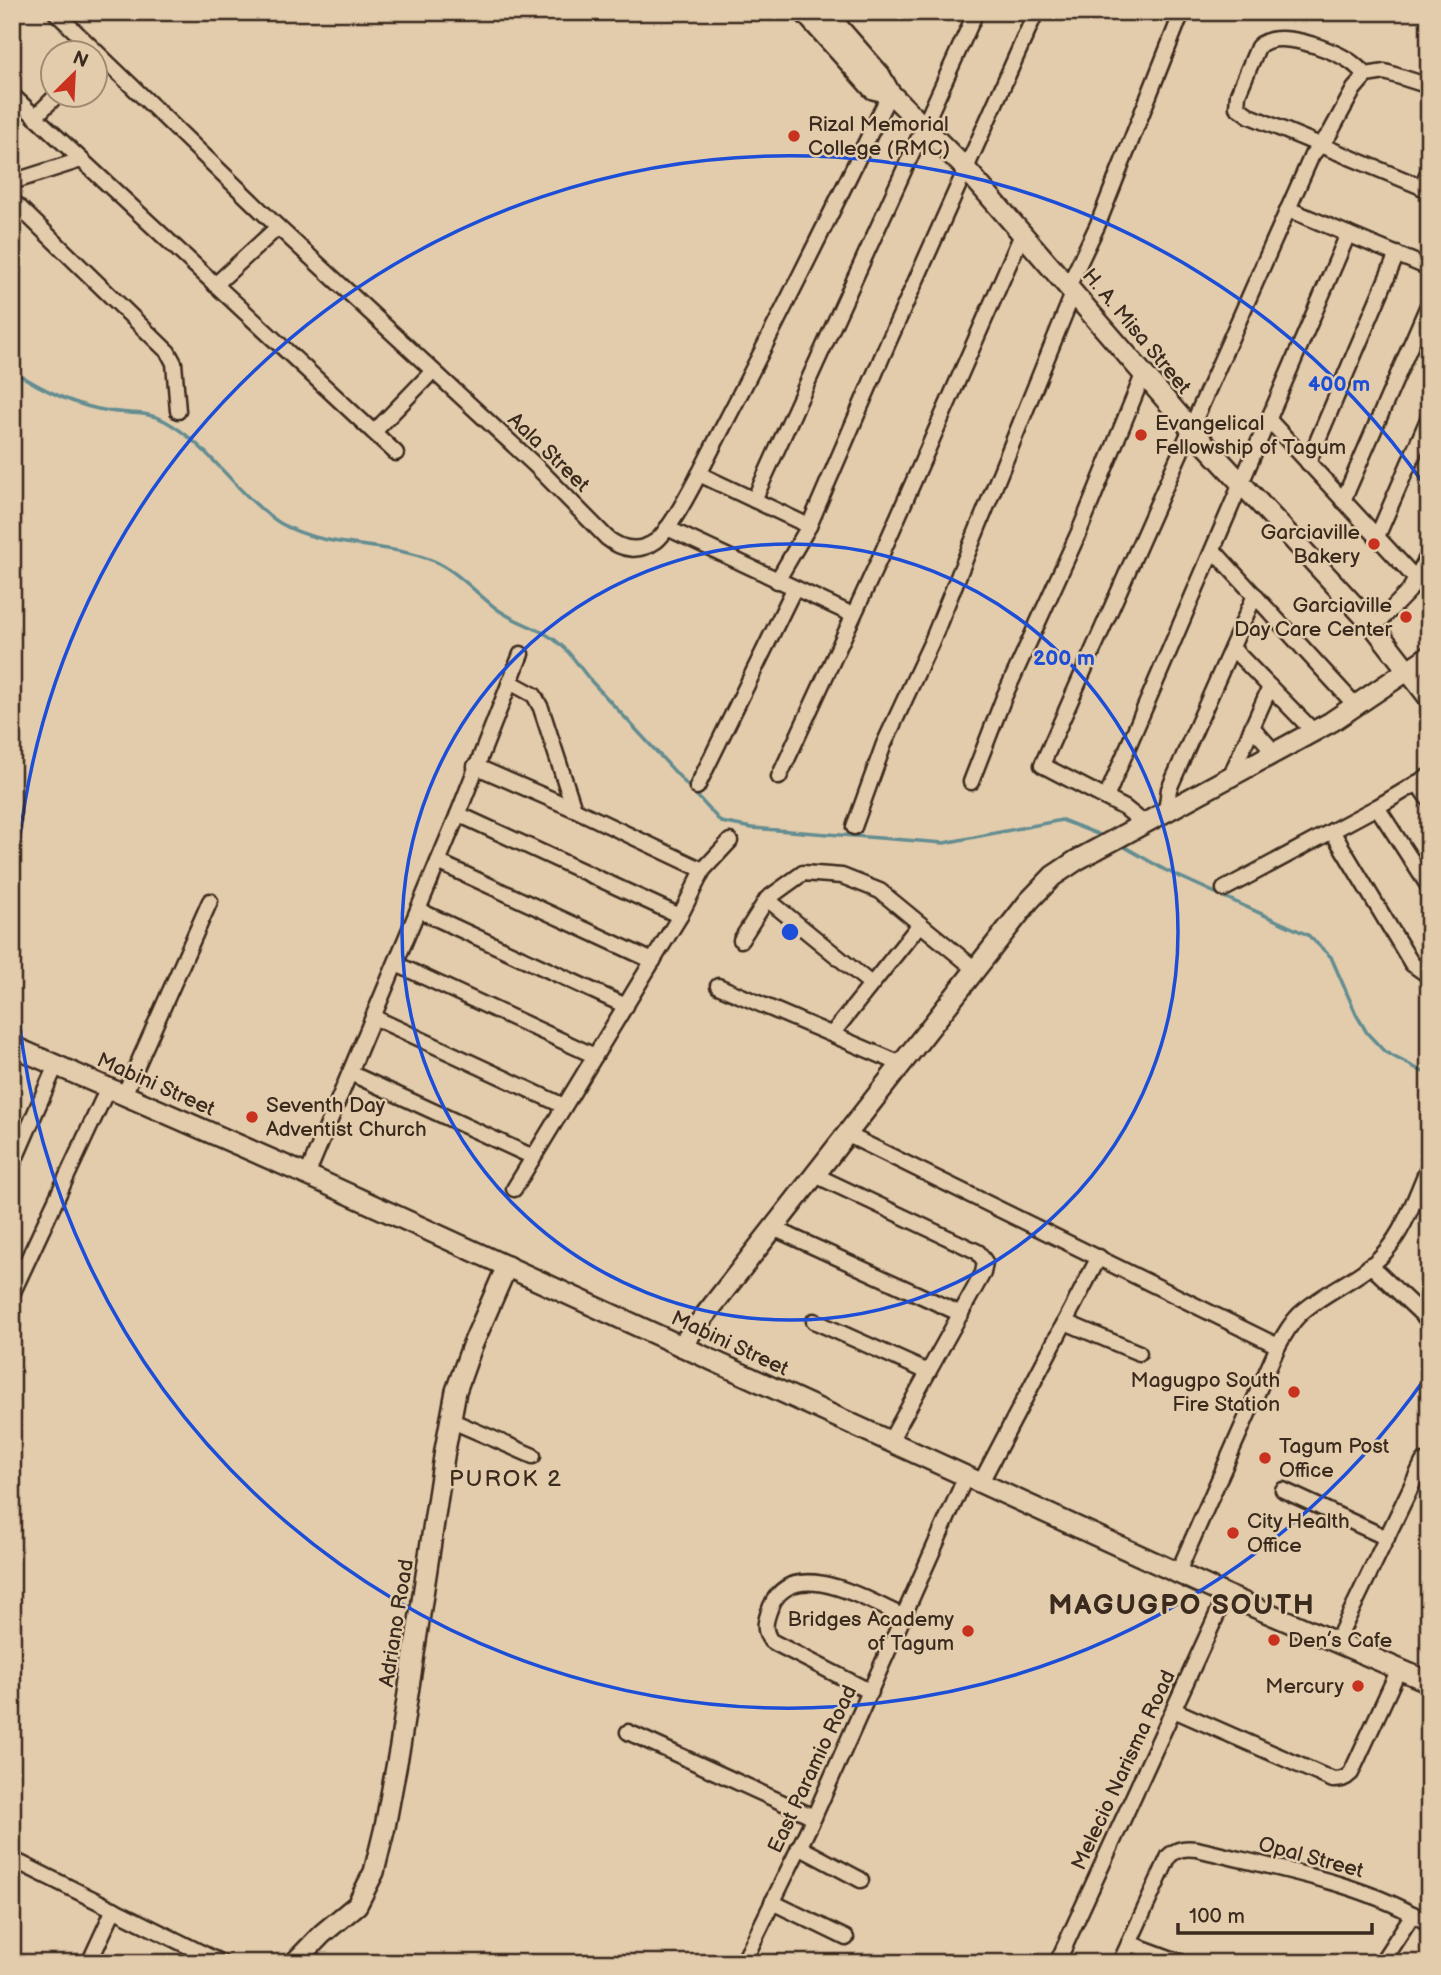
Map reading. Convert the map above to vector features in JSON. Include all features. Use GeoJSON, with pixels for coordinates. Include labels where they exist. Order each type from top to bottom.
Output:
{"type":"FeatureCollection","features":[{"type":"Feature","properties":{"kind":"street","name":"Aala Street"},"geometry":{"type":"LineString","coordinates":[[55,12],[79,38]]}},
{"type":"Feature","properties":{"kind":"street"},"geometry":{"type":"LineString","coordinates":[[804,12],[881,85]]}},
{"type":"Feature","properties":{"kind":"street"},"geometry":{"type":"LineString","coordinates":[[825,12],[881,85]]}},
{"type":"Feature","properties":{"kind":"street"},"geometry":{"type":"LineString","coordinates":[[754,500],[976,12]]}},
{"type":"Feature","properties":{"kind":"street"},"geometry":{"type":"LineString","coordinates":[[777,581],[809,526],[1036,12]]}},
{"type":"Feature","properties":{"kind":"street"},"geometry":{"type":"LineString","coordinates":[[854,827],[884,744],[932,641],[1182,12]]}},
{"type":"Feature","properties":{"kind":"street"},"geometry":{"type":"LineString","coordinates":[[1366,75],[1349,60],[1330,51],[1307,43],[1270,38],[1258,47],[1238,94],[1237,107],[1250,116],[1425,188],[1429,171]]}},
{"type":"Feature","properties":{"kind":"street","name":"Aala Street"},"geometry":{"type":"LineString","coordinates":[[108,68],[535,465],[619,547],[631,549],[645,547],[657,540],[699,474],[794,291],[881,85]]}},
{"type":"Feature","properties":{"kind":"street"},"geometry":{"type":"LineString","coordinates":[[1145,824],[1136,814],[1042,765],[1308,162],[1329,133],[1360,80],[1366,75],[1385,72],[1429,86]]}},
{"type":"Feature","properties":{"kind":"street","name":"H. A. Misa Street"},"geometry":{"type":"LineString","coordinates":[[881,85],[966,169],[1023,232],[1191,429],[1374,626],[1429,698]]}},
{"type":"Feature","properties":{"kind":"street"},"geometry":{"type":"LineString","coordinates":[[12,94],[396,453]]}},
{"type":"Feature","properties":{"kind":"street"},"geometry":{"type":"LineString","coordinates":[[35,117],[44,108]]}},
{"type":"Feature","properties":{"kind":"street"},"geometry":{"type":"LineString","coordinates":[[12,182],[81,160]]}},
{"type":"Feature","properties":{"kind":"street"},"geometry":{"type":"LineString","coordinates":[[12,200],[167,352],[174,363],[178,411]]}},
{"type":"Feature","properties":{"kind":"street"},"geometry":{"type":"LineString","coordinates":[[1288,209],[1429,268]]}},
{"type":"Feature","properties":{"kind":"street"},"geometry":{"type":"LineString","coordinates":[[215,285],[278,227]]}},
{"type":"Feature","properties":{"kind":"street"},"geometry":{"type":"LineString","coordinates":[[779,777],[1023,232]]}},
{"type":"Feature","properties":{"kind":"street"},"geometry":{"type":"LineString","coordinates":[[1106,798],[1348,234]]}},
{"type":"Feature","properties":{"kind":"street"},"geometry":{"type":"LineString","coordinates":[[1308,463],[1397,254]]}},
{"type":"Feature","properties":{"kind":"street"},"geometry":{"type":"LineString","coordinates":[[1343,501],[1429,303]]}},
{"type":"Feature","properties":{"kind":"street"},"geometry":{"type":"LineString","coordinates":[[374,432],[432,372]]}},
{"type":"Feature","properties":{"kind":"street"},"geometry":{"type":"LineString","coordinates":[[971,782],[1004,697],[1079,532],[1143,375]]}},
{"type":"Feature","properties":{"kind":"street"},"geometry":{"type":"LineString","coordinates":[[1377,537],[1429,417]]}},
{"type":"Feature","properties":{"kind":"street"},"geometry":{"type":"LineString","coordinates":[[1269,420],[1416,579]]}},
{"type":"Feature","properties":{"kind":"street"},"geometry":{"type":"LineString","coordinates":[[699,474],[809,526]]}},
{"type":"Feature","properties":{"kind":"street"},"geometry":{"type":"LineString","coordinates":[[667,528],[853,615]]}},
{"type":"Feature","properties":{"kind":"street"},"geometry":{"type":"LineString","coordinates":[[1214,551],[1357,706]]}},
{"type":"Feature","properties":{"kind":"street"},"geometry":{"type":"LineString","coordinates":[[1374,626],[1400,602],[1429,554]]}},
{"type":"Feature","properties":{"kind":"street"},"geometry":{"type":"LineString","coordinates":[[697,788],[794,589]]}},
{"type":"Feature","properties":{"kind":"street"},"geometry":{"type":"LineString","coordinates":[[1166,812],[1169,789],[1255,595]]}},
{"type":"Feature","properties":{"kind":"street"},"geometry":{"type":"LineString","coordinates":[[1232,648],[1314,732]]}},
{"type":"Feature","properties":{"kind":"street"},"geometry":{"type":"LineString","coordinates":[[307,1175],[458,814],[521,654]]}},
{"type":"Feature","properties":{"kind":"street"},"geometry":{"type":"LineString","coordinates":[[681,1346],[975,969],[1029,901],[1053,876],[1077,860],[1314,732],[1429,656]]}},
{"type":"Feature","properties":{"kind":"street"},"geometry":{"type":"LineString","coordinates":[[510,682],[534,695],[541,708],[574,809]]}},
{"type":"Feature","properties":{"kind":"street"},"geometry":{"type":"LineString","coordinates":[[1230,777],[1270,687]]}},
{"type":"Feature","properties":{"kind":"street"},"geometry":{"type":"LineString","coordinates":[[1252,727],[1276,754]]}},
{"type":"Feature","properties":{"kind":"street"},"geometry":{"type":"LineString","coordinates":[[475,766],[703,870]]}},
{"type":"Feature","properties":{"kind":"street"},"geometry":{"type":"LineString","coordinates":[[1224,888],[1377,807],[1423,779],[1429,800]]}},
{"type":"Feature","properties":{"kind":"street"},"geometry":{"type":"LineString","coordinates":[[1377,807],[1429,887]]}},
{"type":"Feature","properties":{"kind":"street"},"geometry":{"type":"LineString","coordinates":[[458,814],[680,916]]}},
{"type":"Feature","properties":{"kind":"street"},"geometry":{"type":"LineString","coordinates":[[1332,831],[1412,964],[1429,976]]}},
{"type":"Feature","properties":{"kind":"street"},"geometry":{"type":"LineString","coordinates":[[513,1189],[680,916],[703,870],[730,841]]}},
{"type":"Feature","properties":{"kind":"street"},"geometry":{"type":"LineString","coordinates":[[438,862],[653,961]]}},
{"type":"Feature","properties":{"kind":"street"},"geometry":{"type":"LineString","coordinates":[[741,940],[767,900],[803,873],[842,876],[880,891],[975,969]]}},
{"type":"Feature","properties":{"kind":"street"},"geometry":{"type":"LineString","coordinates":[[767,900],[871,984]]}},
{"type":"Feature","properties":{"kind":"street"},"geometry":{"type":"LineString","coordinates":[[12,1294],[210,901]]}},
{"type":"Feature","properties":{"kind":"street"},"geometry":{"type":"LineString","coordinates":[[418,910],[626,1006]]}},
{"type":"Feature","properties":{"kind":"street"},"geometry":{"type":"LineString","coordinates":[[832,1034],[920,924]]}},
{"type":"Feature","properties":{"kind":"street"},"geometry":{"type":"LineString","coordinates":[[396,964],[595,1055]]}},
{"type":"Feature","properties":{"kind":"street"},"geometry":{"type":"LineString","coordinates":[[718,986],[901,1064]]}},
{"type":"Feature","properties":{"kind":"street"},"geometry":{"type":"LineString","coordinates":[[373,1017],[564,1106]]}},
{"type":"Feature","properties":{"kind":"street","name":"Mabini Street"},"geometry":{"type":"LineString","coordinates":[[12,1046],[307,1175],[1226,1595],[1428,1680]]}},
{"type":"Feature","properties":{"kind":"street"},"geometry":{"type":"LineString","coordinates":[[12,1166],[56,1065]]}},
{"type":"Feature","properties":{"kind":"street"},"geometry":{"type":"LineString","coordinates":[[350,1073],[533,1157]]}},
{"type":"Feature","properties":{"kind":"street"},"geometry":{"type":"LineString","coordinates":[[846,1134],[1278,1346]]}},
{"type":"Feature","properties":{"kind":"street"},"geometry":{"type":"LineString","coordinates":[[1178,1572],[1278,1346],[1298,1316],[1385,1252],[1429,1166]]}},
{"type":"Feature","properties":{"kind":"street"},"geometry":{"type":"LineString","coordinates":[[815,1175],[983,1256],[983,1273],[890,1441]]}},
{"type":"Feature","properties":{"kind":"street"},"geometry":{"type":"LineString","coordinates":[[773,1228],[961,1314]]}},
{"type":"Feature","properties":{"kind":"street","name":"East Paramio Road"},"geometry":{"type":"LineString","coordinates":[[743,1963],[814,1817],[905,1617],[974,1479],[1065,1322],[1099,1257]]}},
{"type":"Feature","properties":{"kind":"street"},"geometry":{"type":"LineString","coordinates":[[1370,1265],[1429,1321]]}},
{"type":"Feature","properties":{"kind":"street","name":"Adriano Road"},"geometry":{"type":"LineString","coordinates":[[294,1963],[322,1934],[357,1905],[374,1872],[386,1827],[450,1419],[463,1369],[507,1266]]}},
{"type":"Feature","properties":{"kind":"street"},"geometry":{"type":"LineString","coordinates":[[814,1321],[928,1372]]}},
{"type":"Feature","properties":{"kind":"street"},"geometry":{"type":"LineString","coordinates":[[1065,1322],[1139,1353]]}},
{"type":"Feature","properties":{"kind":"street"},"geometry":{"type":"LineString","coordinates":[[450,1419],[533,1456]]}},
{"type":"Feature","properties":{"kind":"street"},"geometry":{"type":"LineString","coordinates":[[1336,1643],[1423,1462]]}},
{"type":"Feature","properties":{"kind":"street"},"geometry":{"type":"LineString","coordinates":[[1283,1490],[1387,1538]]}},
{"type":"Feature","properties":{"kind":"street"},"geometry":{"type":"LineString","coordinates":[[871,1692],[771,1641],[765,1634],[765,1623],[774,1601],[787,1586],[811,1581],[842,1590],[905,1617]]}},
{"type":"Feature","properties":{"kind":"street","name":"Melecio Narisma Road"},"geometry":{"type":"LineString","coordinates":[[1057,1963],[1226,1595]]}},
{"type":"Feature","properties":{"kind":"street"},"geometry":{"type":"LineString","coordinates":[[1174,1710],[1333,1780],[1340,1780],[1351,1773],[1399,1669]]}},
{"type":"Feature","properties":{"kind":"street"},"geometry":{"type":"LineString","coordinates":[[628,1732],[814,1817]]}},
{"type":"Feature","properties":{"kind":"street"},"geometry":{"type":"LineString","coordinates":[[799,1847],[861,1880]]}},
{"type":"Feature","properties":{"kind":"street","name":"Opal Street"},"geometry":{"type":"LineString","coordinates":[[1129,1943],[1169,1856],[1177,1850],[1197,1849],[1329,1883],[1376,1898],[1429,1924]]}},
{"type":"Feature","properties":{"kind":"street"},"geometry":{"type":"LineString","coordinates":[[12,1858],[222,1963]]}},
{"type":"Feature","properties":{"kind":"street"},"geometry":{"type":"LineString","coordinates":[[772,1902],[846,1938]]}},
{"type":"Feature","properties":{"kind":"street"},"geometry":{"type":"LineString","coordinates":[[89,1963],[114,1909]]}},
{"type":"Feature","properties":{"kind":"street"},"geometry":{"type":"LineString","coordinates":[[1381,1963],[1413,1914]]}},
{"type":"Feature","properties":{"kind":"street"},"geometry":{"type":"LineString","coordinates":[[1120,1963],[1129,1943],[1183,1963]]}},
{"type":"Feature","properties":{"kind":"waterway"},"geometry":{"type":"LineString","coordinates":[[12,370],[71,401],[109,411],[145,414],[165,421],[196,444],[265,512],[298,532],[336,542],[396,550],[442,565],[497,609],[546,634],[565,649],[721,822],[752,828],[944,843],[1062,820],[1105,837]]}},
{"type":"Feature","properties":{"kind":"waterway"},"geometry":{"type":"LineString","coordinates":[[1123,846],[1165,870],[1308,935],[1331,957],[1367,1033],[1385,1052],[1429,1075]]}},
{"type":"Feature","properties":{"kind":"place","name":"Rizal Memorial College (RMC)"},"geometry":{"type":"Point","coordinates":[794,136]}},
{"type":"Feature","properties":{"kind":"place","name":"Evangelical Fellowship of Tagum"},"geometry":{"type":"Point","coordinates":[1141,435]}},
{"type":"Feature","properties":{"kind":"place","name":"Garciaville Bakery"},"geometry":{"type":"Point","coordinates":[1374,544]}},
{"type":"Feature","properties":{"kind":"place","name":"Garciaville Day Care Center"},"geometry":{"type":"Point","coordinates":[1406,617]}},
{"type":"Feature","properties":{"kind":"place","name":"Seventh Day Adventist Church"},"geometry":{"type":"Point","coordinates":[252,1117]}},
{"type":"Feature","properties":{"kind":"place","name":"Magugpo South Fire Station"},"geometry":{"type":"Point","coordinates":[1294,1392]}},
{"type":"Feature","properties":{"kind":"place","name":"Tagum Post Office"},"geometry":{"type":"Point","coordinates":[1265,1458]}},
{"type":"Feature","properties":{"kind":"place","name":"City Health Office"},"geometry":{"type":"Point","coordinates":[1233,1533]}},
{"type":"Feature","properties":{"kind":"place","name":"Bridges Academy of Tagum"},"geometry":{"type":"Point","coordinates":[968,1631]}},
{"type":"Feature","properties":{"kind":"place","name":"Den’s Cafe"},"geometry":{"type":"Point","coordinates":[1274,1640]}},
{"type":"Feature","properties":{"kind":"place","name":"Mercury"},"geometry":{"type":"Point","coordinates":[1358,1686]}},
{"type":"Feature","properties":{"kind":"district","name":"PUROK 2"},"geometry":{"type":"Point","coordinates":[506,1478]}},
{"type":"Feature","properties":{"kind":"district","name":"MAGUGPO SOUTH"},"geometry":{"type":"Point","coordinates":[1182,1604]}}]}
